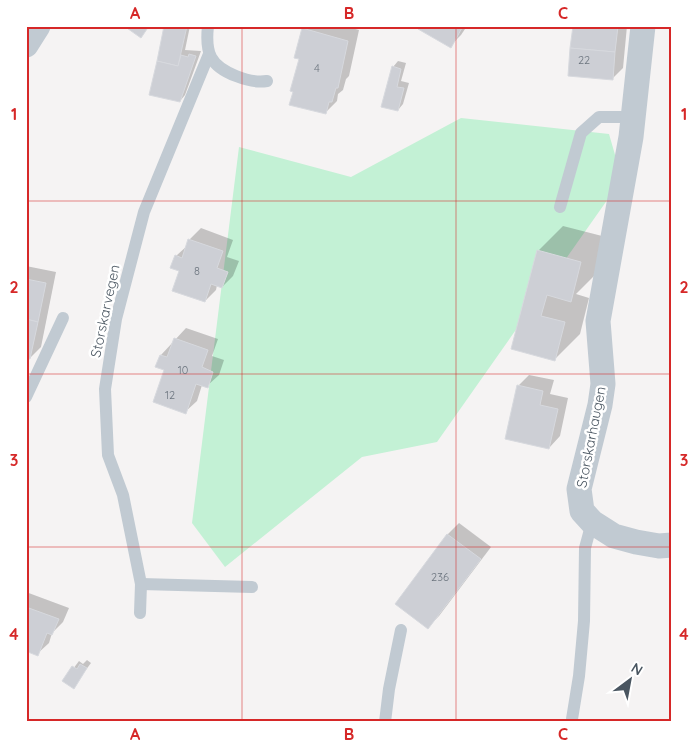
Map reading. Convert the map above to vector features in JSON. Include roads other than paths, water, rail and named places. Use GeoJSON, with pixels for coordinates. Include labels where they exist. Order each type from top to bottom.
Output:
{"type":"FeatureCollection","features":[{"type":"Feature","properties":{"kind":"street"},"geometry":{"type":"LineString","coordinates":[[26,45],[38,26]]}},
{"type":"Feature","properties":{"kind":"street","name":"Storskarhaugen"},"geometry":{"type":"LineString","coordinates":[[643,26],[632,137],[598,321],[603,384],[600,405],[579,490],[582,511],[592,522],[614,536],[659,546],[672,546]]}},
{"type":"Feature","properties":{"kind":"lane","name":"Storskarvegen"},"geometry":{"type":"LineString","coordinates":[[140,612],[141,584],[123,495],[108,455],[105,389],[116,319],[144,212],[209,54],[206,42],[208,26]]}},
{"type":"Feature","properties":{"kind":"lane"},"geometry":{"type":"LineString","coordinates":[[209,54],[215,65],[224,72],[245,80],[260,83],[267,81]]}},
{"type":"Feature","properties":{"kind":"lane"},"geometry":{"type":"LineString","coordinates":[[560,207],[581,133],[599,117],[633,117]]}},
{"type":"Feature","properties":{"kind":"lane"},"geometry":{"type":"LineString","coordinates":[[26,396],[63,318]]}},
{"type":"Feature","properties":{"kind":"lane"},"geometry":{"type":"LineString","coordinates":[[572,719],[579,676],[584,620],[585,548],[592,522]]}},
{"type":"Feature","properties":{"kind":"lane"},"geometry":{"type":"LineString","coordinates":[[141,584],[252,587]]}},
{"type":"Feature","properties":{"kind":"lane"},"geometry":{"type":"LineString","coordinates":[[385,722],[401,630]]}}]}
